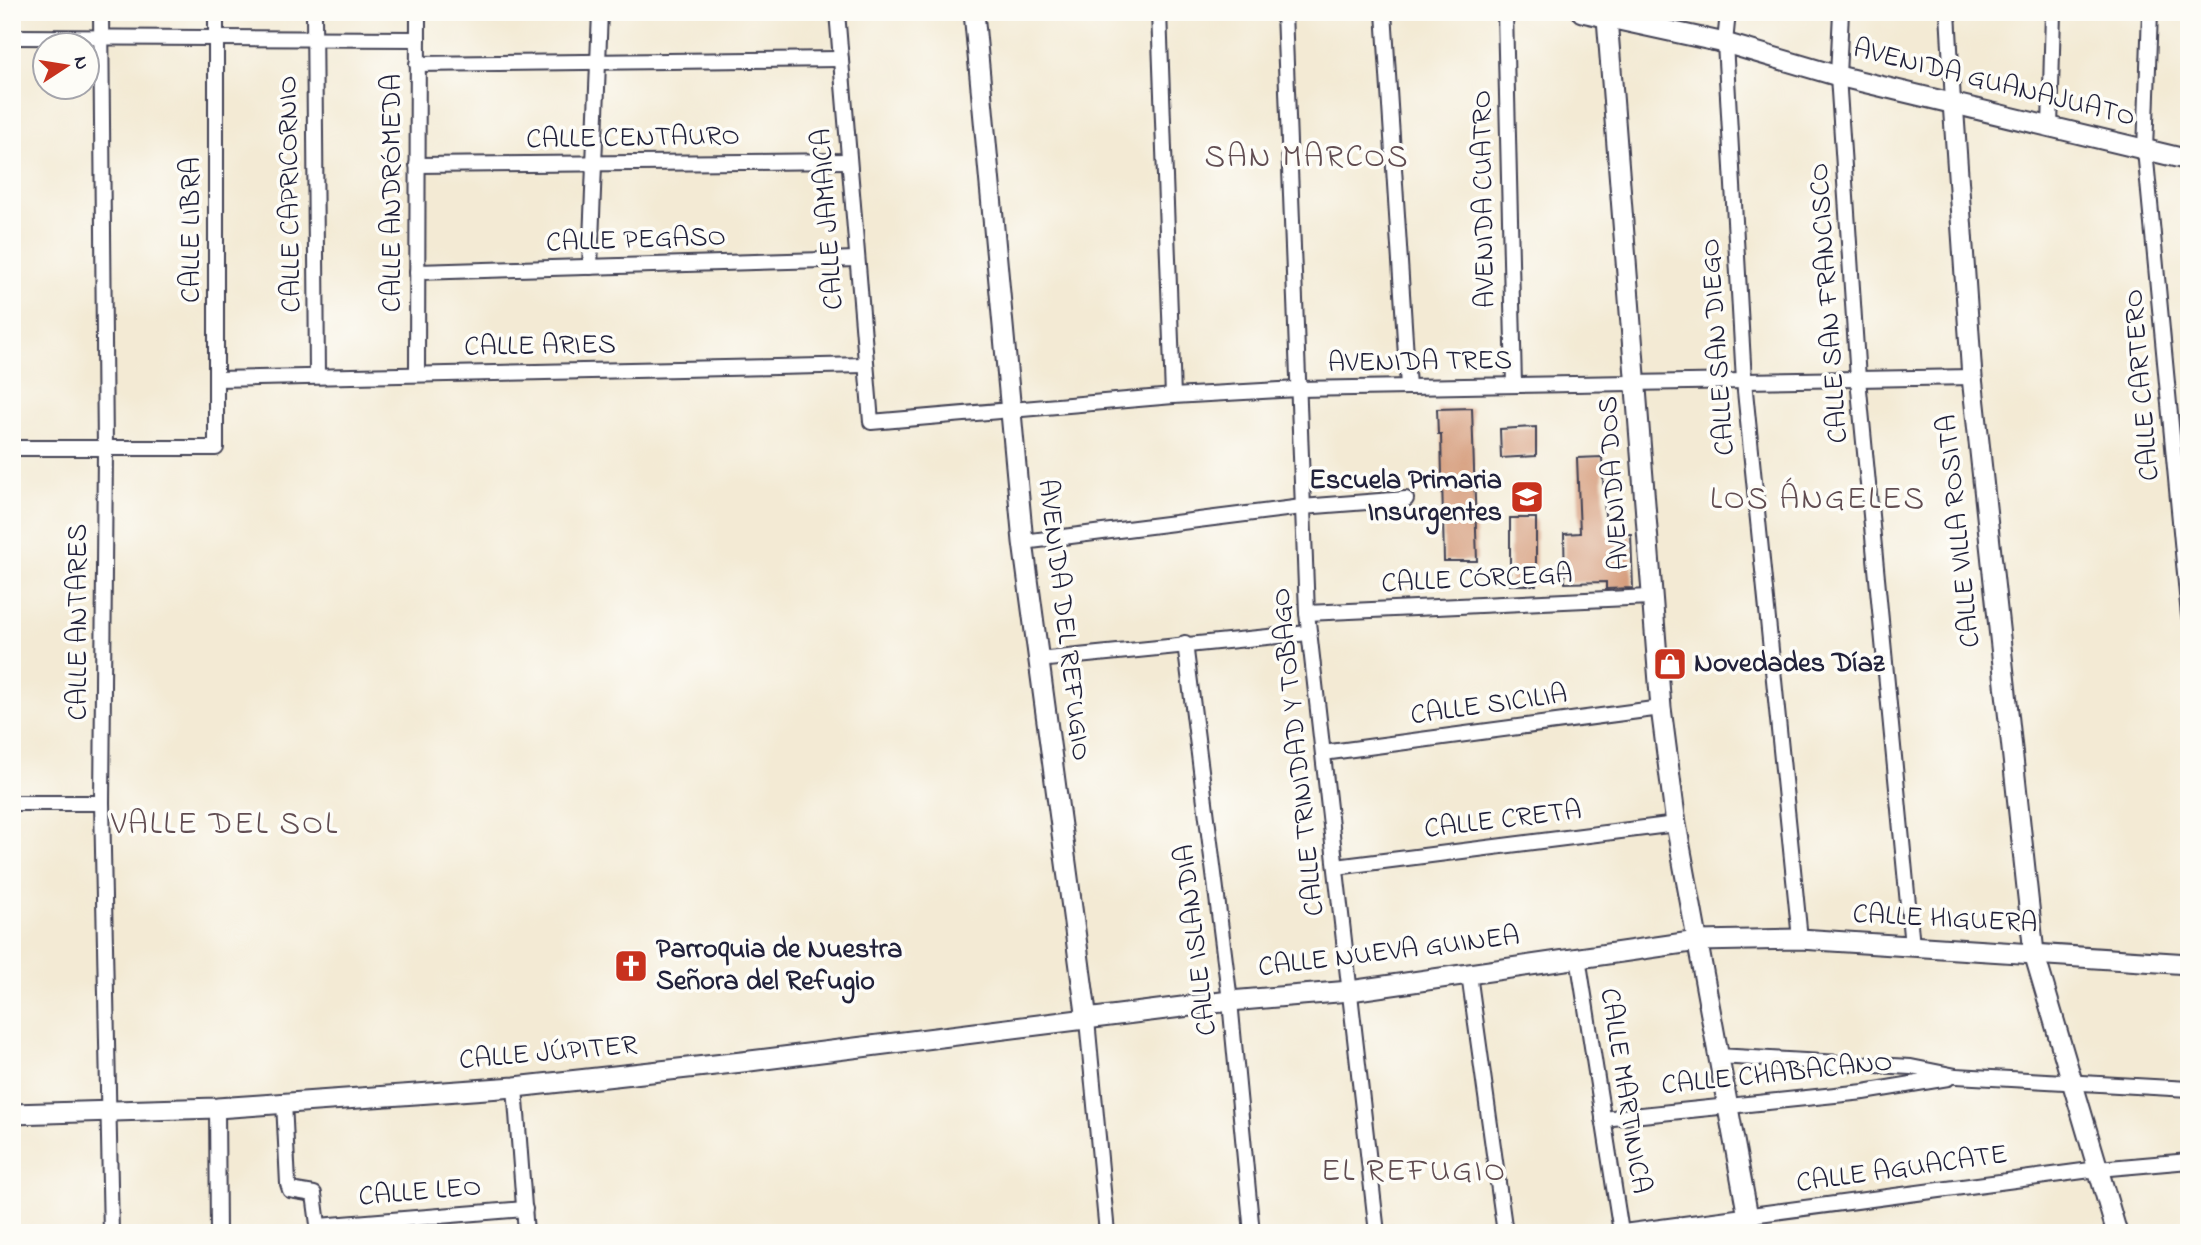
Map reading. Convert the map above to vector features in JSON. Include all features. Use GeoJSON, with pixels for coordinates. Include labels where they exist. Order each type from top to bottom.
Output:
{"type":"FeatureCollection","features":[{"type":"Feature","properties":{"kind":"street","name":"CALLE ANTARES"},"geometry":{"type":"LineString","coordinates":[[101,12],[101,32]]}},
{"type":"Feature","properties":{"kind":"street","name":"CALLE LIBRA"},"geometry":{"type":"LineString","coordinates":[[104,450],[216,448],[216,12]]}},
{"type":"Feature","properties":{"kind":"street","name":"CALLE CAPRICORNIO"},"geometry":{"type":"LineString","coordinates":[[314,12],[317,375]]}},
{"type":"Feature","properties":{"kind":"street","name":"CALLE ANDRÓMEDA"},"geometry":{"type":"LineString","coordinates":[[416,374],[418,12]]}},
{"type":"Feature","properties":{"kind":"street"},"geometry":{"type":"LineString","coordinates":[[590,267],[600,12]]}},
{"type":"Feature","properties":{"kind":"street","name":"CALLE JAMAICA"},"geometry":{"type":"LineString","coordinates":[[837,12],[871,422]]}},
{"type":"Feature","properties":{"kind":"street","name":"AVENIDA DEL REFUGIO"},"geometry":{"type":"LineString","coordinates":[[974,12],[1023,542],[1087,1020],[1107,1233]]}},
{"type":"Feature","properties":{"kind":"street"},"geometry":{"type":"LineString","coordinates":[[1159,12],[1172,396]]}},
{"type":"Feature","properties":{"kind":"street","name":"CALLE TRINIDAD Y TOBAGO"},"geometry":{"type":"LineString","coordinates":[[1284,12],[1308,632],[1377,1233]]}},
{"type":"Feature","properties":{"kind":"street"},"geometry":{"type":"LineString","coordinates":[[1384,12],[1408,387]]}},
{"type":"Feature","properties":{"kind":"street","name":"AVENIDA CUATRO"},"geometry":{"type":"LineString","coordinates":[[1505,12],[1514,385]]}},
{"type":"Feature","properties":{"kind":"street","name":"AVENIDA GUANAJUATO"},"geometry":{"type":"LineString","coordinates":[[1582,12],[1607,18],[1632,18],[1838,76],[2189,160]]}},
{"type":"Feature","properties":{"kind":"street","name":"CALLE SAN DIEGO"},"geometry":{"type":"LineString","coordinates":[[1728,12],[1725,43],[1744,381],[1800,939]]}},
{"type":"Feature","properties":{"kind":"street","name":"CALLE SAN FRANCISCO"},"geometry":{"type":"LineString","coordinates":[[1841,12],[1838,76],[1858,380],[1912,946]]}},
{"type":"Feature","properties":{"kind":"street"},"geometry":{"type":"LineString","coordinates":[[1948,12],[1953,102]]}},
{"type":"Feature","properties":{"kind":"street"},"geometry":{"type":"LineString","coordinates":[[2050,128],[2053,12]]}},
{"type":"Feature","properties":{"kind":"street","name":"CALLE CARTERO"},"geometry":{"type":"LineString","coordinates":[[2150,12],[2145,150],[2189,616]]}},
{"type":"Feature","properties":{"kind":"street","name":"AVENIDA DOS"},"geometry":{"type":"LineString","coordinates":[[1607,18],[1637,385],[1650,597],[1661,708],[1676,824],[1750,1224]]}},
{"type":"Feature","properties":{"kind":"street"},"geometry":{"type":"LineString","coordinates":[[12,37],[32,37]]}},
{"type":"Feature","properties":{"kind":"street"},"geometry":{"type":"LineString","coordinates":[[102,39],[418,39]]}},
{"type":"Feature","properties":{"kind":"street"},"geometry":{"type":"LineString","coordinates":[[417,64],[841,59]]}},
{"type":"Feature","properties":{"kind":"street","name":"CALLE ANTARES"},"geometry":{"type":"LineString","coordinates":[[101,102],[104,450],[102,803],[111,1233]]}},
{"type":"Feature","properties":{"kind":"street","name":"CALLE VILLA ROSITA"},"geometry":{"type":"LineString","coordinates":[[1953,102],[1972,377],[2034,953],[2117,1233]]}},
{"type":"Feature","properties":{"kind":"street","name":"CALLE CENTAURO"},"geometry":{"type":"LineString","coordinates":[[417,166],[849,161]]}},
{"type":"Feature","properties":{"kind":"street","name":"CALLE PEGASO"},"geometry":{"type":"LineString","coordinates":[[417,272],[856,259]]}},
{"type":"Feature","properties":{"kind":"street","name":"CALLE ARIES"},"geometry":{"type":"LineString","coordinates":[[216,379],[865,365]]}},
{"type":"Feature","properties":{"kind":"street","name":"AVENIDA TRES"},"geometry":{"type":"LineString","coordinates":[[871,422],[1172,396],[1298,389],[1972,377]]}},
{"type":"Feature","properties":{"kind":"street"},"geometry":{"type":"LineString","coordinates":[[12,448],[104,450]]}},
{"type":"Feature","properties":{"kind":"street"},"geometry":{"type":"LineString","coordinates":[[1023,542],[1302,507],[1406,499]]}},
{"type":"Feature","properties":{"kind":"street","name":"CALLE CÓRCEGA"},"geometry":{"type":"LineString","coordinates":[[1307,613],[1650,597]]}},
{"type":"Feature","properties":{"kind":"street"},"geometry":{"type":"LineString","coordinates":[[1038,660],[1308,632]]}},
{"type":"Feature","properties":{"kind":"street","name":"CALLE ISLANDIA"},"geometry":{"type":"LineString","coordinates":[[1185,643],[1230,1001],[1252,1233]]}},
{"type":"Feature","properties":{"kind":"street","name":"CALLE SICILIA"},"geometry":{"type":"LineString","coordinates":[[1323,753],[1661,708]]}},
{"type":"Feature","properties":{"kind":"street"},"geometry":{"type":"LineString","coordinates":[[12,803],[102,803]]}},
{"type":"Feature","properties":{"kind":"street","name":"CALLE CRETA"},"geometry":{"type":"LineString","coordinates":[[1336,867],[1676,824]]}},
{"type":"Feature","properties":{"kind":"street","name":"CALLE HIGUERA"},"geometry":{"type":"LineString","coordinates":[[1698,942],[1800,939],[2189,964]]}},
{"type":"Feature","properties":{"kind":"street","name":"CALLE NUEVA GUINEA"},"geometry":{"type":"LineString","coordinates":[[1087,1020],[1230,1001],[1350,991],[1698,942]]}},
{"type":"Feature","properties":{"kind":"street","name":"CALLE MARTINICA"},"geometry":{"type":"LineString","coordinates":[[1578,957],[1621,1232]]}},
{"type":"Feature","properties":{"kind":"street"},"geometry":{"type":"LineString","coordinates":[[1469,974],[1505,1233]]}},
{"type":"Feature","properties":{"kind":"street","name":"CALLE JÚPITER"},"geometry":{"type":"LineString","coordinates":[[12,1114],[217,1108],[515,1087],[1087,1020]]}},
{"type":"Feature","properties":{"kind":"street","name":"CALLE CHABACANO"},"geometry":{"type":"LineString","coordinates":[[1718,1056],[1911,1068],[1956,1076],[2073,1080],[2189,1089]]}},
{"type":"Feature","properties":{"kind":"street","name":"CALLE CHABACANO"},"geometry":{"type":"LineString","coordinates":[[1603,1119],[1864,1092],[1956,1076]]}},
{"type":"Feature","properties":{"kind":"street"},"geometry":{"type":"LineString","coordinates":[[515,1087],[526,1233]]}},
{"type":"Feature","properties":{"kind":"street"},"geometry":{"type":"LineString","coordinates":[[284,1102],[289,1190],[314,1194],[319,1229]]}},
{"type":"Feature","properties":{"kind":"street"},"geometry":{"type":"LineString","coordinates":[[217,1108],[218,1233]]}},
{"type":"Feature","properties":{"kind":"street","name":"CALLE AGUACATE"},"geometry":{"type":"LineString","coordinates":[[1616,1233],[1750,1224],[2098,1169],[2189,1161]]}},
{"type":"Feature","properties":{"kind":"street","name":"CALLE LEO"},"geometry":{"type":"LineString","coordinates":[[319,1229],[525,1209]]}},
{"type":"Feature","properties":{"kind":"building"},"geometry":{"type":"Polygon","coordinates":[[[1472,408],[1477,561],[1444,561],[1441,434],[1438,434],[1437,409],[1472,408]]]}},
{"type":"Feature","properties":{"kind":"building"},"geometry":{"type":"Polygon","coordinates":[[[1536,427],[1536,456],[1501,458],[1500,429],[1536,427]]]}},
{"type":"Feature","properties":{"kind":"building"},"geometry":{"type":"Polygon","coordinates":[[[1602,457],[1606,534],[1631,534],[1633,588],[1606,589],[1606,582],[1565,583],[1564,534],[1580,533],[1577,458],[1602,457]]]}},
{"type":"Feature","properties":{"kind":"building"},"geometry":{"type":"Polygon","coordinates":[[[1510,518],[1536,518],[1536,585],[1510,585],[1510,518]]]}},
{"type":"Feature","properties":{"kind":"place","name":"Escuela Primaria Insurgentes"},"geometry":{"type":"Point","coordinates":[1527,497]}},
{"type":"Feature","properties":{"kind":"place","name":"Novedades Díaz"},"geometry":{"type":"Point","coordinates":[1670,664]}},
{"type":"Feature","properties":{"kind":"place","name":"Parroquia de Nuestra Señora del Refugio"},"geometry":{"type":"Point","coordinates":[631,966]}},
{"type":"Feature","properties":{"kind":"district","name":"SAN MARCOS"},"geometry":{"type":"Point","coordinates":[1307,158]}},
{"type":"Feature","properties":{"kind":"district","name":"LOS ÁNGELES"},"geometry":{"type":"Point","coordinates":[1818,500]}},
{"type":"Feature","properties":{"kind":"district","name":"VALLE DEL SOL"},"geometry":{"type":"Point","coordinates":[225,825]}},
{"type":"Feature","properties":{"kind":"district","name":"EL REFUGIO"},"geometry":{"type":"Point","coordinates":[1414,1172]}}]}
